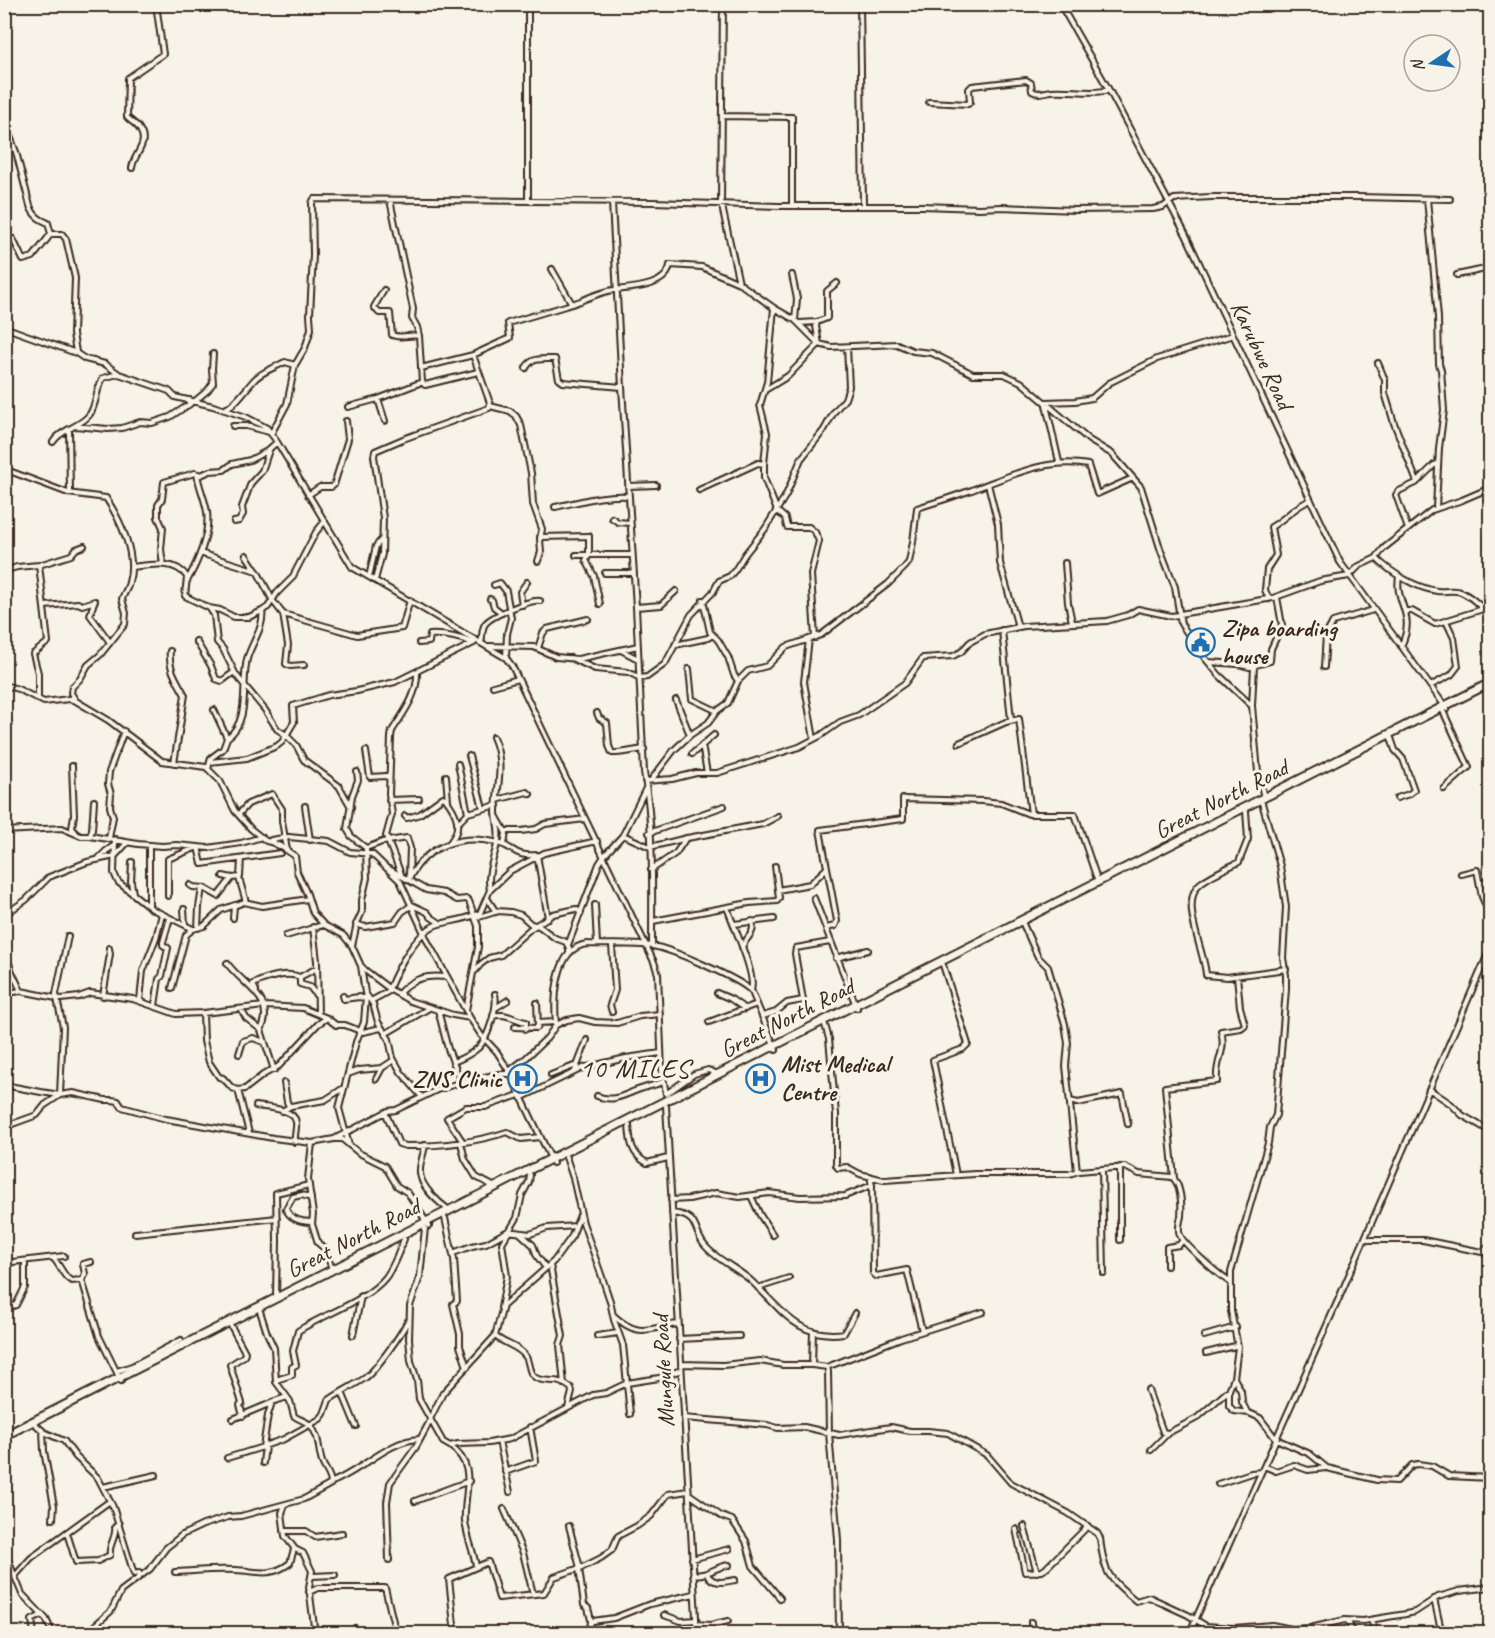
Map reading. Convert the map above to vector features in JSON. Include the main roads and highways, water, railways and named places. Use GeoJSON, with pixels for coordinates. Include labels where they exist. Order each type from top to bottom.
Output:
{"type":"FeatureCollection","features":[{"type":"Feature","properties":{"kind":"highway","name":"Great North Road"},"geometry":{"type":"LineString","coordinates":[[119,1377],[231,1326],[332,1270],[445,1218],[530,1175],[552,1161],[566,1157],[1098,883],[1391,738],[1491,685]]}},
{"type":"Feature","properties":{"kind":"highway","name":"Great North Road"},"geometry":{"type":"LineString","coordinates":[[5,1438],[119,1377],[404,1239],[450,1211],[495,1188],[719,1074],[943,965],[1445,709]]}},
{"type":"Feature","properties":{"kind":"place","name":"Zipa boarding house"},"geometry":{"type":"Point","coordinates":[1201,642]}},
{"type":"Feature","properties":{"kind":"place","name":"Mist Medical Centre"},"geometry":{"type":"Point","coordinates":[760,1078]}},
{"type":"Feature","properties":{"kind":"place","name":"ZNS Clinic"},"geometry":{"type":"Point","coordinates":[523,1079]}},
{"type":"Feature","properties":{"kind":"district","name":"10 MILES"},"geometry":{"type":"Point","coordinates":[635,1068]}}]}
